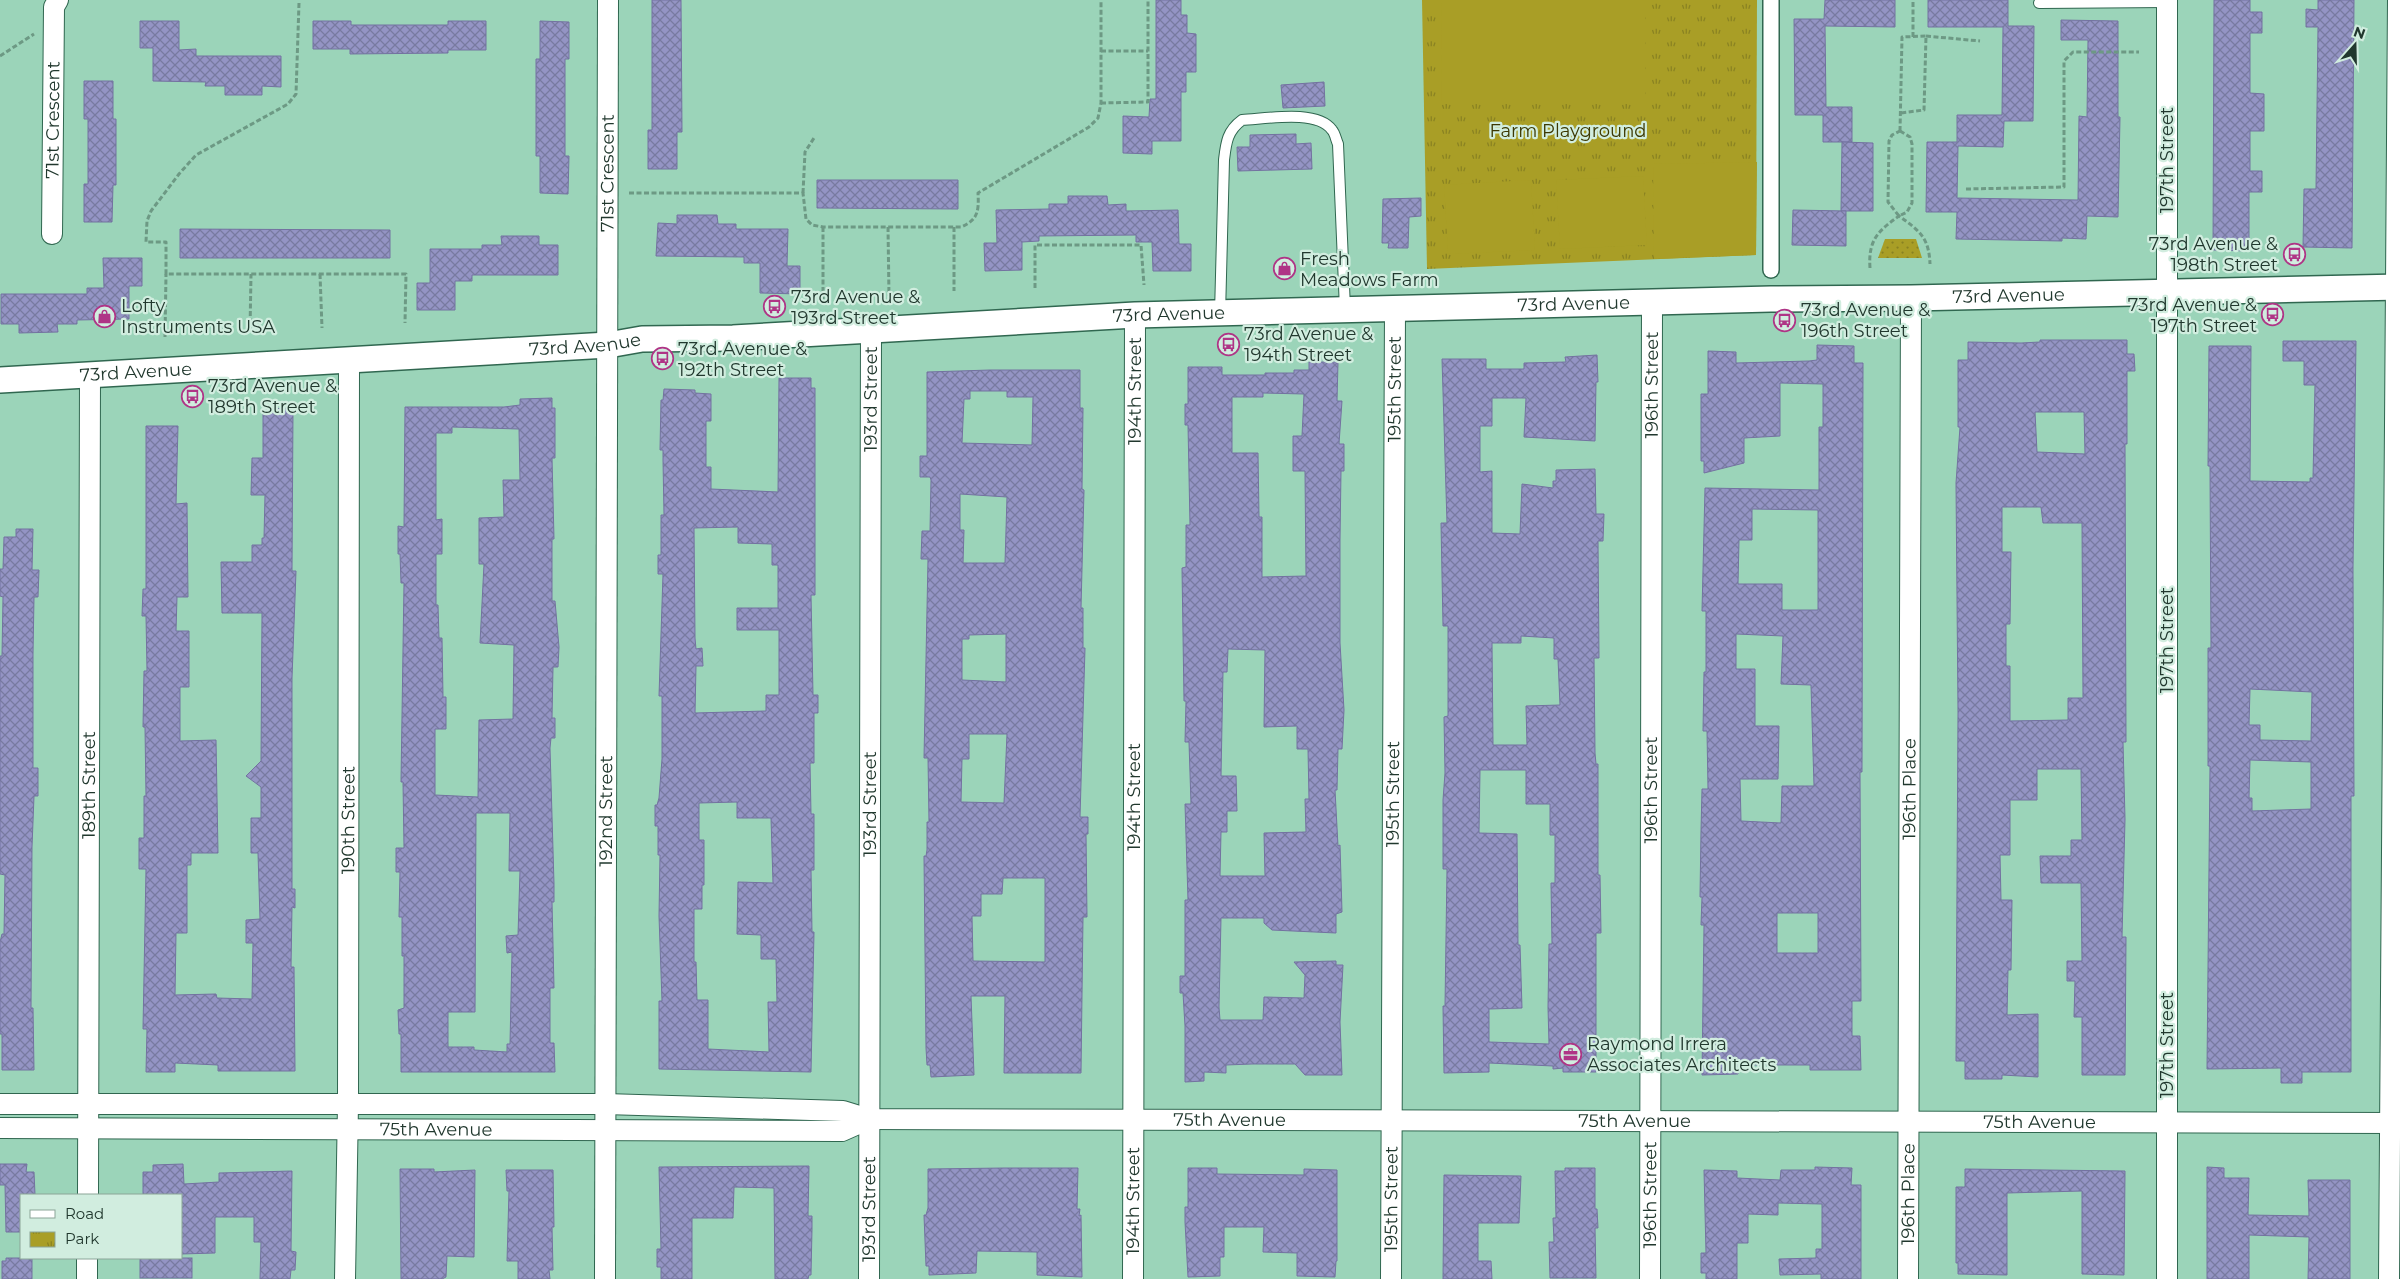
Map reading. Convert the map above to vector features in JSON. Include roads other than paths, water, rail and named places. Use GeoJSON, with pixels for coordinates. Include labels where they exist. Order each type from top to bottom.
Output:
{"type":"FeatureCollection","features":[{"type":"Feature","properties":{"kind":"street","name":"71st Crescent"},"geometry":{"type":"LineString","coordinates":[[608,0],[608,345]]}},
{"type":"Feature","properties":{"kind":"street"},"geometry":{"type":"LineString","coordinates":[[1771,0],[1771,270]]}},
{"type":"Feature","properties":{"kind":"street"},"geometry":{"type":"LineString","coordinates":[[2390,1279],[2395,1124],[2398,0]]}},
{"type":"Feature","properties":{"kind":"street","name":"197th Street"},"geometry":{"type":"LineString","coordinates":[[2167,1],[2167,1279]]}},
{"type":"Feature","properties":{"kind":"street","name":"71st Crescent"},"geometry":{"type":"LineString","coordinates":[[52,234],[56,3]]}},
{"type":"Feature","properties":{"kind":"street","name":"73rd Avenue"},"geometry":{"type":"LineString","coordinates":[[0,380],[608,345],[642,339],[733,338],[1135,315],[1771,299],[1911,298],[2398,287]]}},
{"type":"Feature","properties":{"kind":"street","name":"196th Place"},"geometry":{"type":"LineString","coordinates":[[1908,1279],[1911,298]]}},
{"type":"Feature","properties":{"kind":"street","name":"196th Street"},"geometry":{"type":"LineString","coordinates":[[1650,1279],[1652,303]]}},
{"type":"Feature","properties":{"kind":"street","name":"195th Street"},"geometry":{"type":"LineString","coordinates":[[1391,1279],[1395,309]]}},
{"type":"Feature","properties":{"kind":"street","name":"194th Street"},"geometry":{"type":"LineString","coordinates":[[1133,1279],[1135,315]]}},
{"type":"Feature","properties":{"kind":"street","name":"193rd Street"},"geometry":{"type":"LineString","coordinates":[[868,1279],[871,330]]}},
{"type":"Feature","properties":{"kind":"street","name":"192nd Street"},"geometry":{"type":"LineString","coordinates":[[605,1279],[608,345]]}},
{"type":"Feature","properties":{"kind":"street","name":"190th Street"},"geometry":{"type":"LineString","coordinates":[[345,1279],[346,1128],[348,1104],[349,360]]}},
{"type":"Feature","properties":{"kind":"street","name":"189th Street"},"geometry":{"type":"LineString","coordinates":[[88,1194],[90,376]]}},
{"type":"Feature","properties":{"kind":"street","name":"75th Avenue"},"geometry":{"type":"LineString","coordinates":[[0,1104],[605,1104],[843,1111],[869,1119],[2395,1124]]}},
{"type":"Feature","properties":{"kind":"street","name":"75th Avenue"},"geometry":{"type":"LineString","coordinates":[[0,1128],[842,1131],[869,1119]]}},
{"type":"Feature","properties":{"kind":"street"},"geometry":{"type":"LineString","coordinates":[[87,1259],[87,1279]]}},
{"type":"Feature","properties":{"kind":"lane"},"geometry":{"type":"LineString","coordinates":[[2039,2],[2167,1]]}},
{"type":"Feature","properties":{"kind":"lane"},"geometry":{"type":"LineString","coordinates":[[1220,314],[1224,160],[1227,138],[1234,126],[1242,120],[1308,116],[1323,122],[1332,130],[1338,144],[1345,310]]}},
{"type":"Feature","properties":{"kind":"place","name":"73rd Avenue & 198th Street"},"geometry":{"type":"Point","coordinates":[2294,254]}},
{"type":"Feature","properties":{"kind":"place","name":"Fresh Meadows Farm"},"geometry":{"type":"Point","coordinates":[1284,269]}},
{"type":"Feature","properties":{"kind":"place","name":"73rd Avenue & 193rd Street"},"geometry":{"type":"Point","coordinates":[775,307]}},
{"type":"Feature","properties":{"kind":"place","name":"73rd Avenue & 197th Street"},"geometry":{"type":"Point","coordinates":[2273,315]}},
{"type":"Feature","properties":{"kind":"place","name":"Lofty Instruments USA"},"geometry":{"type":"Point","coordinates":[105,316]}},
{"type":"Feature","properties":{"kind":"place","name":"73rd Avenue & 196th Street"},"geometry":{"type":"Point","coordinates":[1785,320]}},
{"type":"Feature","properties":{"kind":"place","name":"73rd Avenue & 194th Street"},"geometry":{"type":"Point","coordinates":[1228,344]}},
{"type":"Feature","properties":{"kind":"place","name":"73rd Avenue & 192th Street"},"geometry":{"type":"Point","coordinates":[662,359]}},
{"type":"Feature","properties":{"kind":"place","name":"73rd Avenue & 189th Street"},"geometry":{"type":"Point","coordinates":[192,396]}},
{"type":"Feature","properties":{"kind":"place","name":"Raymond Irrera Associates Architects"},"geometry":{"type":"Point","coordinates":[1571,1054]}},
{"type":"Feature","properties":{"kind":"park label","name":"Farm Playground"},"geometry":{"type":"Point","coordinates":[1568,131]}}]}
